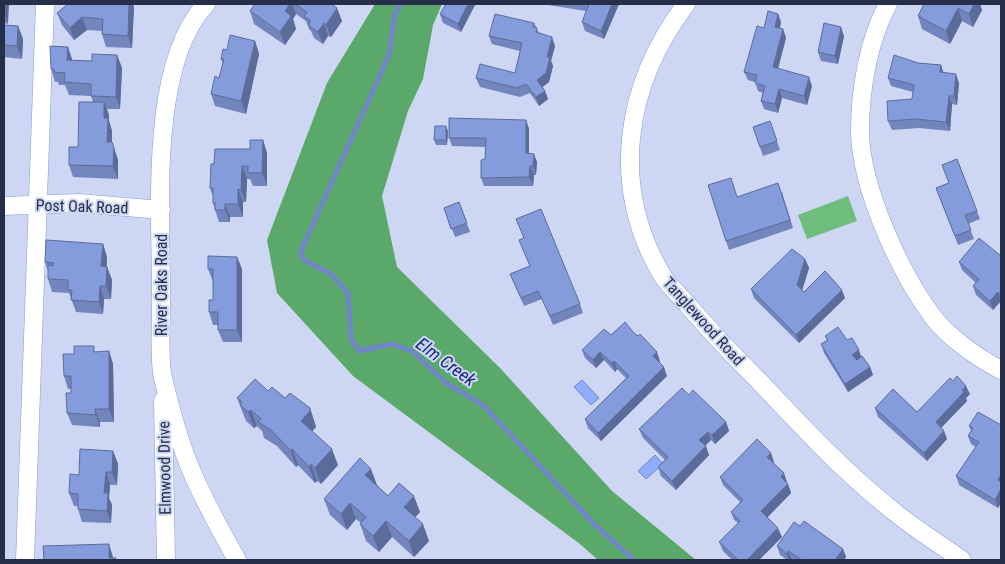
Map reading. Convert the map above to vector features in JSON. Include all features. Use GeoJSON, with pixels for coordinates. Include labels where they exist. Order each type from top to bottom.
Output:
{"type":"FeatureCollection","features":[{"type":"Feature","properties":{"kind":"street"},"geometry":{"type":"LineString","coordinates":[[25,560],[36,205],[45,4]]}},
{"type":"Feature","properties":{"kind":"street","name":"River Oaks Road"},"geometry":{"type":"LineString","coordinates":[[206,4],[196,15],[180,49],[170,84],[163,126],[161,210],[162,376],[188,465],[237,560]]}},
{"type":"Feature","properties":{"kind":"street","name":"Tanglewood Road"},"geometry":{"type":"LineString","coordinates":[[686,4],[658,48],[643,84],[629,146],[631,190],[644,239],[663,277],[706,326],[794,419],[890,509],[962,560]]}},
{"type":"Feature","properties":{"kind":"street"},"geometry":{"type":"LineString","coordinates":[[888,4],[879,21],[866,73],[861,125],[866,172],[879,215],[909,279],[934,318],[978,358],[1001,370]]}},
{"type":"Feature","properties":{"kind":"street","name":"Post Oak Road"},"geometry":{"type":"LineString","coordinates":[[4,206],[79,203],[161,210]]}},
{"type":"Feature","properties":{"kind":"street","name":"Elmwood Drive"},"geometry":{"type":"LineString","coordinates":[[162,376],[166,560]]}},
{"type":"Feature","properties":{"kind":"green space"},"geometry":{"type":"Polygon","coordinates":[[[375,4],[442,4],[433,25],[423,79],[408,111],[382,196],[397,267],[501,369],[612,491],[696,560],[598,560],[580,544],[353,376],[277,293],[267,240],[327,83],[375,4]]]}},
{"type":"Feature","properties":{"kind":"green space"},"geometry":{"type":"Polygon","coordinates":[[[848,196],[857,221],[807,239],[798,215],[848,196]]]}},
{"type":"Feature","properties":{"kind":"water"},"geometry":{"type":"Polygon","coordinates":[[[582,380],[599,398],[591,405],[574,387],[582,380]]]}},
{"type":"Feature","properties":{"kind":"water"},"geometry":{"type":"Polygon","coordinates":[[[655,455],[663,464],[646,479],[638,471],[655,455]]]}},
{"type":"Feature","properties":{"kind":"building"},"geometry":{"type":"Polygon","coordinates":[[[68,4],[129,4],[128,36],[102,34],[103,19],[82,17],[70,28],[57,13],[68,4]]]}},
{"type":"Feature","properties":{"kind":"building"},"geometry":{"type":"Polygon","coordinates":[[[255,4],[290,4],[285,11],[291,16],[280,32],[250,11],[255,4]]]}},
{"type":"Feature","properties":{"kind":"building"},"geometry":{"type":"Polygon","coordinates":[[[295,4],[331,4],[337,8],[326,25],[324,23],[318,32],[309,26],[310,20],[304,17],[307,12],[295,4]]]}},
{"type":"Feature","properties":{"kind":"building"},"geometry":{"type":"Polygon","coordinates":[[[446,4],[468,4],[458,24],[440,14],[446,4]]]}},
{"type":"Feature","properties":{"kind":"building"},"geometry":{"type":"Polygon","coordinates":[[[589,4],[612,4],[601,31],[582,22],[589,4]]]}},
{"type":"Feature","properties":{"kind":"building"},"geometry":{"type":"Polygon","coordinates":[[[924,4],[974,4],[969,14],[958,8],[946,31],[918,16],[924,4]]]}},
{"type":"Feature","properties":{"kind":"building"},"geometry":{"type":"Polygon","coordinates":[[[768,11],[778,14],[775,27],[783,29],[773,67],[809,77],[804,96],[779,89],[775,104],[761,101],[765,86],[755,83],[757,75],[744,72],[757,26],[764,28],[768,11]]]}},
{"type":"Feature","properties":{"kind":"building"},"geometry":{"type":"Polygon","coordinates":[[[495,14],[534,23],[533,27],[537,28],[536,32],[552,37],[547,57],[550,57],[546,73],[537,80],[545,91],[536,97],[526,84],[517,88],[476,78],[480,64],[515,73],[522,43],[489,36],[495,14]]]}},
{"type":"Feature","properties":{"kind":"building"},"geometry":{"type":"Polygon","coordinates":[[[824,23],[841,27],[835,56],[818,52],[824,23]]]}},
{"type":"Feature","properties":{"kind":"building"},"geometry":{"type":"Polygon","coordinates":[[[4,25],[18,26],[17,46],[4,45],[4,25]]]}},
{"type":"Feature","properties":{"kind":"building"},"geometry":{"type":"Polygon","coordinates":[[[230,35],[255,41],[241,101],[211,94],[215,76],[219,78],[224,59],[221,59],[223,49],[227,50],[230,35]]]}},
{"type":"Feature","properties":{"kind":"building"},"geometry":{"type":"Polygon","coordinates":[[[50,46],[68,47],[67,60],[92,61],[92,54],[117,55],[116,97],[91,96],[91,84],[64,82],[65,73],[54,72],[54,69],[51,69],[50,46]]]}},
{"type":"Feature","properties":{"kind":"building"},"geometry":{"type":"Polygon","coordinates":[[[894,55],[918,63],[941,65],[940,72],[956,74],[954,96],[949,96],[946,122],[916,119],[888,121],[887,101],[912,99],[914,85],[888,78],[894,55]]]}},
{"type":"Feature","properties":{"kind":"building"},"geometry":{"type":"Polygon","coordinates":[[[79,102],[104,102],[104,118],[108,118],[107,142],[112,142],[114,148],[113,166],[69,165],[69,147],[78,147],[79,102]]]}},
{"type":"Feature","properties":{"kind":"building"},"geometry":{"type":"Polygon","coordinates":[[[449,118],[526,120],[526,153],[534,154],[533,166],[530,166],[529,177],[481,178],[481,160],[485,159],[486,138],[449,138],[449,118]]]}},
{"type":"Feature","properties":{"kind":"building"},"geometry":{"type":"Polygon","coordinates":[[[770,121],[777,141],[760,147],[753,127],[770,121]]]}},
{"type":"Feature","properties":{"kind":"building"},"geometry":{"type":"Polygon","coordinates":[[[435,126],[446,126],[446,140],[434,140],[435,126]]]}},
{"type":"Feature","properties":{"kind":"building"},"geometry":{"type":"Polygon","coordinates":[[[250,140],[263,140],[262,173],[248,173],[248,166],[242,166],[241,190],[238,189],[238,204],[225,204],[225,210],[215,210],[213,188],[210,188],[211,164],[214,164],[215,149],[250,149],[250,140]]]}},
{"type":"Feature","properties":{"kind":"building"},"geometry":{"type":"Polygon","coordinates":[[[957,159],[977,211],[965,215],[971,230],[955,236],[936,188],[949,183],[942,165],[957,159]]]}},
{"type":"Feature","properties":{"kind":"building"},"geometry":{"type":"Polygon","coordinates":[[[731,178],[737,197],[778,183],[790,220],[726,241],[708,185],[731,178]]]}},
{"type":"Feature","properties":{"kind":"building"},"geometry":{"type":"Polygon","coordinates":[[[459,202],[467,223],[451,229],[444,208],[459,202]]]}},
{"type":"Feature","properties":{"kind":"building"},"geometry":{"type":"Polygon","coordinates":[[[541,209],[580,304],[550,316],[538,291],[521,298],[510,274],[530,266],[519,240],[524,238],[516,219],[541,209]]]}},
{"type":"Feature","properties":{"kind":"building"},"geometry":{"type":"Polygon","coordinates":[[[979,238],[1001,256],[1001,295],[998,292],[990,301],[973,286],[979,279],[959,262],[979,238]]]}},
{"type":"Feature","properties":{"kind":"building"},"geometry":{"type":"Polygon","coordinates":[[[46,240],[103,244],[101,266],[107,267],[106,286],[100,286],[99,302],[71,300],[72,290],[68,290],[68,280],[48,279],[48,265],[53,266],[54,263],[45,262],[46,240]]]}},
{"type":"Feature","properties":{"kind":"building"},"geometry":{"type":"Polygon","coordinates":[[[792,249],[805,259],[797,285],[804,292],[825,271],[842,290],[796,335],[751,289],[792,249]]]}},
{"type":"Feature","properties":{"kind":"building"},"geometry":{"type":"Polygon","coordinates":[[[208,256],[237,257],[237,330],[218,330],[218,312],[209,312],[209,300],[213,300],[213,269],[208,269],[208,256]]]}},
{"type":"Feature","properties":{"kind":"building"},"geometry":{"type":"Polygon","coordinates":[[[625,322],[634,333],[638,336],[640,334],[657,352],[653,356],[664,367],[598,433],[585,419],[629,376],[614,361],[612,363],[600,352],[593,360],[582,350],[604,329],[611,335],[625,322]]]}},
{"type":"Feature","properties":{"kind":"building"},"geometry":{"type":"Polygon","coordinates":[[[838,327],[847,340],[852,338],[859,350],[852,355],[857,360],[862,356],[870,367],[845,384],[821,344],[828,340],[825,336],[838,327]]]}},
{"type":"Feature","properties":{"kind":"building"},"geometry":{"type":"Polygon","coordinates":[[[74,346],[94,346],[94,352],[109,351],[109,409],[95,409],[96,415],[67,413],[66,393],[71,393],[71,376],[64,376],[63,354],[74,354],[74,346]]]}},
{"type":"Feature","properties":{"kind":"building"},"geometry":{"type":"Polygon","coordinates":[[[957,376],[966,386],[962,390],[964,392],[936,422],[944,431],[924,453],[875,408],[893,389],[917,412],[950,378],[953,381],[957,376]]]}},
{"type":"Feature","properties":{"kind":"building"},"geometry":{"type":"Polygon","coordinates":[[[255,379],[268,391],[272,387],[285,398],[290,393],[310,408],[310,411],[301,421],[332,449],[315,468],[311,464],[309,467],[271,430],[258,422],[261,419],[251,410],[248,412],[240,405],[242,402],[237,398],[255,379]]]}},
{"type":"Feature","properties":{"kind":"building"},"geometry":{"type":"Polygon","coordinates":[[[682,388],[689,395],[693,390],[726,422],[712,435],[708,432],[699,440],[706,446],[672,481],[658,467],[668,457],[639,429],[682,388]]]}},
{"type":"Feature","properties":{"kind":"building"},"geometry":{"type":"Polygon","coordinates":[[[978,412],[1001,425],[1001,474],[998,480],[1001,482],[1001,489],[995,500],[956,476],[979,442],[968,436],[973,428],[969,426],[978,412]]]}},
{"type":"Feature","properties":{"kind":"building"},"geometry":{"type":"Polygon","coordinates":[[[757,439],[771,453],[767,457],[784,473],[781,477],[788,484],[761,511],[778,528],[747,560],[738,560],[719,542],[740,521],[731,512],[743,500],[720,477],[757,439]]]}},
{"type":"Feature","properties":{"kind":"building"},"geometry":{"type":"Polygon","coordinates":[[[80,449],[113,451],[112,472],[106,472],[104,493],[108,493],[107,511],[78,509],[78,494],[69,493],[70,474],[79,475],[80,449]]]}},
{"type":"Feature","properties":{"kind":"building"},"geometry":{"type":"Polygon","coordinates":[[[360,458],[371,469],[365,475],[388,496],[399,483],[414,496],[404,507],[423,524],[409,541],[386,521],[373,536],[360,524],[366,517],[350,503],[341,514],[324,499],[360,458]]]}},
{"type":"Feature","properties":{"kind":"building"},"geometry":{"type":"Polygon","coordinates":[[[804,521],[843,549],[835,560],[802,560],[788,551],[787,554],[777,546],[794,522],[800,526],[804,521]]]}},
{"type":"Feature","properties":{"kind":"building"},"geometry":{"type":"Polygon","coordinates":[[[109,544],[109,558],[116,558],[116,560],[44,560],[43,546],[109,544]]]}},
{"type":"Feature","properties":{"kind":"waterway","name":"Elm Creek"},"geometry":{"type":"LineString","coordinates":[[401,4],[395,13],[389,55],[300,253],[304,260],[331,274],[348,293],[351,339],[360,351],[391,344],[412,351],[446,383],[483,405],[594,524],[634,560]]}}]}
